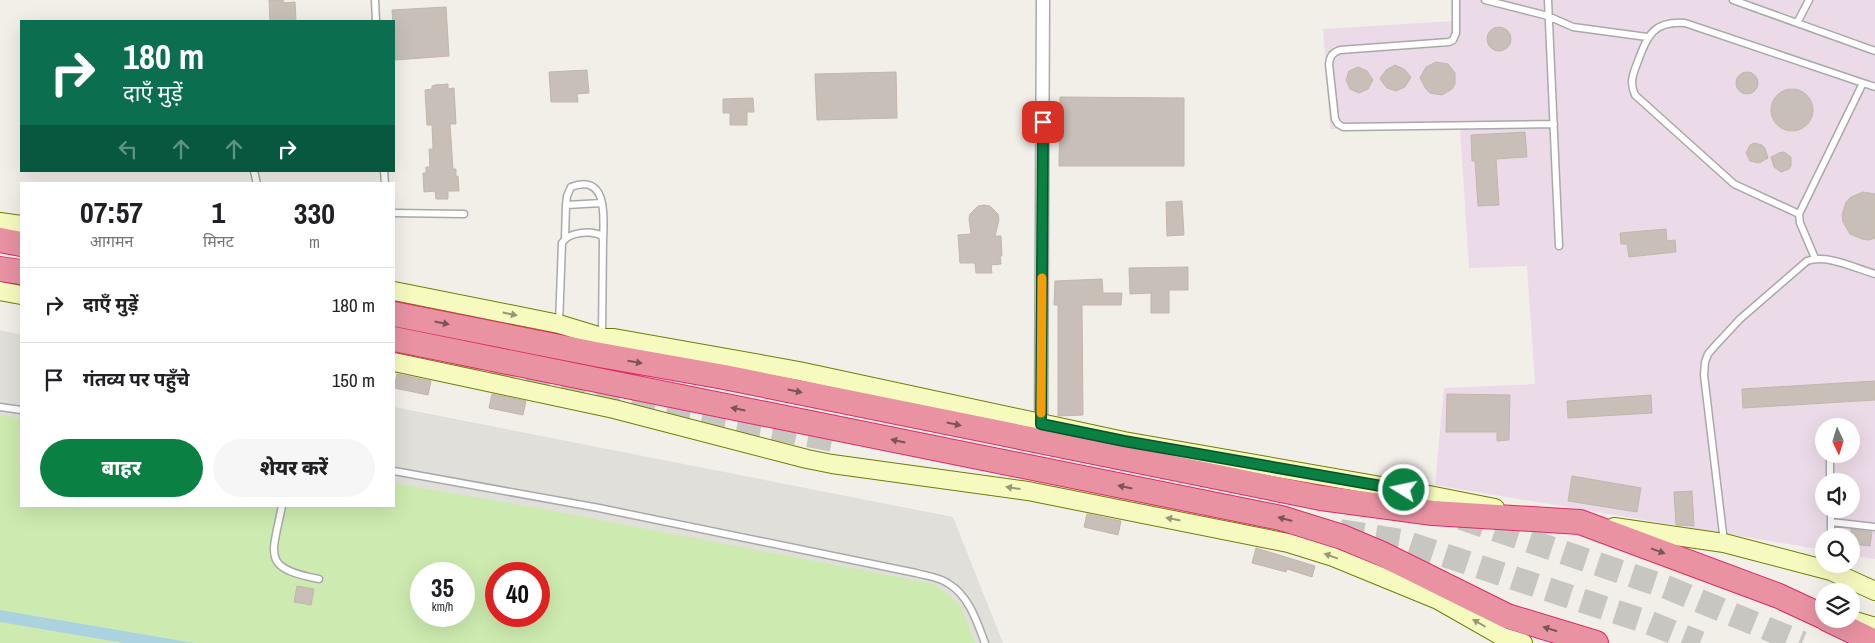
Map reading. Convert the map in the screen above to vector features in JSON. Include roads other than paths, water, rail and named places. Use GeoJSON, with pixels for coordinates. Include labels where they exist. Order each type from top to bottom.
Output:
{"type":"FeatureCollection","features":[{"type":"Feature","properties":{"kind":"highway"},"geometry":{"type":"LineString","coordinates":[[0,240],[20,244]]}},
{"type":"Feature","properties":{"kind":"highway"},"geometry":{"type":"LineString","coordinates":[[0,269],[20,272]]}},
{"type":"Feature","properties":{"kind":"highway"},"geometry":{"type":"LineString","coordinates":[[395,314],[602,344],[724,377],[1041,433],[1321,498],[1433,513],[1580,522],[1779,596],[1815,613]]}},
{"type":"Feature","properties":{"kind":"highway"},"geometry":{"type":"LineString","coordinates":[[395,340],[1251,511],[1342,537],[1380,553],[1508,616],[1596,643]]}},
{"type":"Feature","properties":{"kind":"highway"},"geometry":{"type":"LineString","coordinates":[[1846,628],[1875,642]]}},
{"type":"Feature","properties":{"kind":"street"},"geometry":{"type":"LineString","coordinates":[[1041,433],[1043,0]]}},
{"type":"Feature","properties":{"kind":"street"},"geometry":{"type":"LineString","coordinates":[[0,222],[20,225]]}},
{"type":"Feature","properties":{"kind":"street"},"geometry":{"type":"LineString","coordinates":[[0,291],[20,295]]}},
{"type":"Feature","properties":{"kind":"street"},"geometry":{"type":"LineString","coordinates":[[395,291],[559,324],[602,344]]}},
{"type":"Feature","properties":{"kind":"street"},"geometry":{"type":"LineString","coordinates":[[395,362],[614,409],[807,459],[1028,490],[1280,541],[1333,557],[1438,600],[1503,637],[1523,643]]}},
{"type":"Feature","properties":{"kind":"street"},"geometry":{"type":"LineString","coordinates":[[1580,522],[1724,544],[1815,564]]}},
{"type":"Feature","properties":{"kind":"street"},"geometry":{"type":"LineString","coordinates":[[1841,573],[1875,591]]}},
{"type":"Feature","properties":{"kind":"street"},"geometry":{"type":"LineString","coordinates":[[1779,596],[1815,608]]}},
{"type":"Feature","properties":{"kind":"street"},"geometry":{"type":"LineString","coordinates":[[1860,622],[1875,627]]}},
{"type":"Feature","properties":{"kind":"lane"},"geometry":{"type":"LineString","coordinates":[[375,0],[376,20]]}},
{"type":"Feature","properties":{"kind":"lane"},"geometry":{"type":"LineString","coordinates":[[1456,0],[1456,33],[1454,40],[1449,42],[1340,50],[1332,53],[1329,64],[1335,118],[1338,124],[1343,127],[1554,124]]}},
{"type":"Feature","properties":{"kind":"lane"},"geometry":{"type":"LineString","coordinates":[[1485,0],[1548,16],[1573,27],[1647,37]]}},
{"type":"Feature","properties":{"kind":"lane"},"geometry":{"type":"LineString","coordinates":[[1548,0],[1559,246]]}},
{"type":"Feature","properties":{"kind":"lane"},"geometry":{"type":"LineString","coordinates":[[1733,0],[1875,51]]}},
{"type":"Feature","properties":{"kind":"lane"},"geometry":{"type":"LineString","coordinates":[[1797,23],[1809,0]]}},
{"type":"Feature","properties":{"kind":"lane"},"geometry":{"type":"LineString","coordinates":[[1799,214],[1734,184],[1634,95],[1630,81],[1647,37],[1667,24],[1685,24],[1875,87]]}},
{"type":"Feature","properties":{"kind":"lane"},"geometry":{"type":"LineString","coordinates":[[1815,258],[1800,223],[1799,214],[1863,83]]}},
{"type":"Feature","properties":{"kind":"lane"},"geometry":{"type":"LineString","coordinates":[[559,324],[562,243],[565,238],[567,196],[571,187],[586,184],[596,189],[602,203],[604,221],[602,344]]}},
{"type":"Feature","properties":{"kind":"lane"},"geometry":{"type":"LineString","coordinates":[[566,205],[602,203]]}},
{"type":"Feature","properties":{"kind":"lane"},"geometry":{"type":"LineString","coordinates":[[395,213],[464,214]]}},
{"type":"Feature","properties":{"kind":"lane"},"geometry":{"type":"LineString","coordinates":[[565,238],[570,235],[593,233],[602,236],[603,240]]}},
{"type":"Feature","properties":{"kind":"lane"},"geometry":{"type":"LineString","coordinates":[[1724,544],[1704,375],[1708,354],[1740,319],[1807,261],[1815,258],[1825,259],[1875,274]]}},
{"type":"Feature","properties":{"kind":"lane"},"geometry":{"type":"LineString","coordinates":[[0,406],[20,410]]}},
{"type":"Feature","properties":{"kind":"lane"},"geometry":{"type":"LineString","coordinates":[[395,471],[599,508],[916,572],[949,584],[965,599],[972,610],[985,643]]}},
{"type":"Feature","properties":{"kind":"lane"},"geometry":{"type":"LineString","coordinates":[[282,507],[275,543],[276,561],[280,567],[289,572],[319,579]]}},
{"type":"Feature","properties":{"kind":"lane"},"geometry":{"type":"LineString","coordinates":[[1831,518],[1831,528]]}},
{"type":"Feature","properties":{"kind":"lane"},"geometry":{"type":"LineString","coordinates":[[1831,522],[1875,527]]}},
{"type":"Feature","properties":{"kind":"water"},"geometry":{"type":"Polygon","coordinates":[[[0,610],[194,643],[124,643],[0,622],[0,610]]]}},
{"type":"Feature","properties":{"kind":"tunnel"},"geometry":{"type":"LineString","coordinates":[[0,282],[20,285]]}},
{"type":"Feature","properties":{"kind":"tunnel"},"geometry":{"type":"LineString","coordinates":[[395,301],[598,342]]}},
{"type":"Feature","properties":{"kind":"tunnel"},"geometry":{"type":"LineString","coordinates":[[455,367],[839,441]]}},
{"type":"Feature","properties":{"kind":"tunnel"},"geometry":{"type":"LineString","coordinates":[[1461,518],[1666,587],[1802,643]]}},
{"type":"Feature","properties":{"kind":"tunnel"},"geometry":{"type":"LineString","coordinates":[[1340,531],[1401,541],[1650,623],[1700,643]]}}]}
